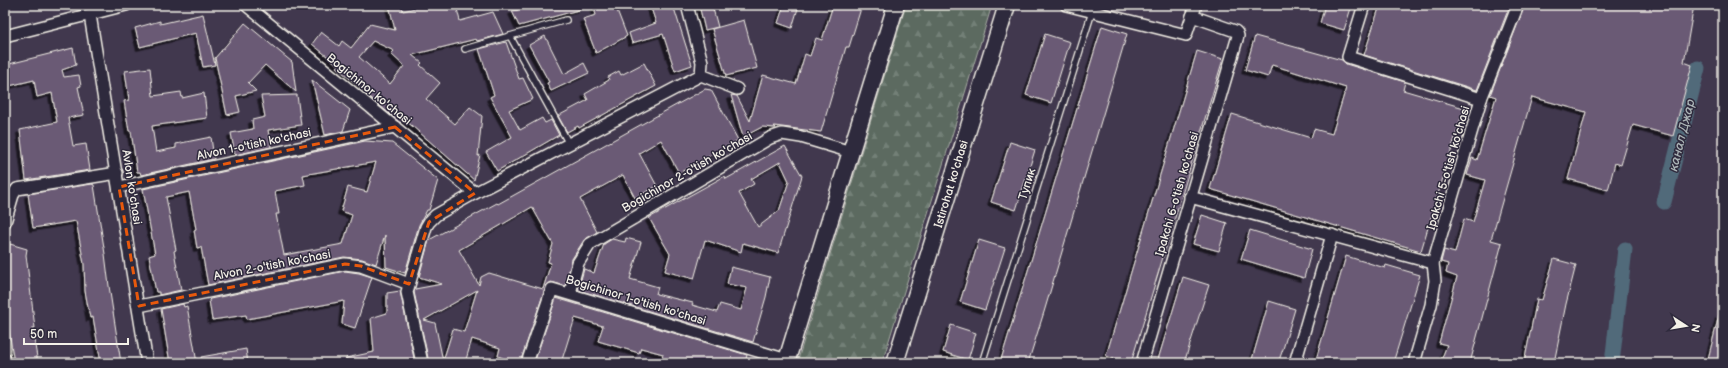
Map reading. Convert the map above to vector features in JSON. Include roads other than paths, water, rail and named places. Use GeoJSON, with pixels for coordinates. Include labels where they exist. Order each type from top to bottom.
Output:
{"type":"FeatureCollection","features":[{"type":"Feature","properties":{"kind":"main road"},"geometry":{"type":"LineString","coordinates":[[787,361],[896,5]]}},
{"type":"Feature","properties":{"kind":"main road","name":"Istirohat ko'chasi"},"geometry":{"type":"LineString","coordinates":[[895,363],[1007,5]]}},
{"type":"Feature","properties":{"kind":"street"},"geometry":{"type":"LineString","coordinates":[[5,36],[126,5]]}},
{"type":"Feature","properties":{"kind":"street","name":"Bogichinor ko'chasi"},"geometry":{"type":"LineString","coordinates":[[246,5],[475,193]]}},
{"type":"Feature","properties":{"kind":"street"},"geometry":{"type":"LineString","coordinates":[[687,5],[702,62],[701,75]]}},
{"type":"Feature","properties":{"kind":"street"},"geometry":{"type":"LineString","coordinates":[[1066,5],[1186,35],[1196,5]]}},
{"type":"Feature","properties":{"kind":"street","name":"Ipakchi 5-o'tish ko'chasi"},"geometry":{"type":"LineString","coordinates":[[1364,5],[1348,57],[1481,99],[1433,263],[1435,281],[1431,305],[1414,363]]}},
{"type":"Feature","properties":{"kind":"street"},"geometry":{"type":"LineString","coordinates":[[1481,99],[1518,5]]}},
{"type":"Feature","properties":{"kind":"street","name":"Avlon ko'chasi"},"geometry":{"type":"LineString","coordinates":[[90,15],[139,306],[147,363]]}},
{"type":"Feature","properties":{"kind":"street","name":"Ipakchi 6-o'tish ko'chasi"},"geometry":{"type":"LineString","coordinates":[[1142,363],[1237,33],[1192,16]]}},
{"type":"Feature","properties":{"kind":"street"},"geometry":{"type":"LineString","coordinates":[[422,363],[408,303],[408,284],[429,222],[436,215],[475,193],[701,75],[737,89]]}},
{"type":"Feature","properties":{"kind":"street","name":"Alvon 1-o'tish ko'chasi"},"geometry":{"type":"LineString","coordinates":[[119,187],[395,127]]}},
{"type":"Feature","properties":{"kind":"street","name":"Bogichinor 2-o'tish ko'chasi"},"geometry":{"type":"LineString","coordinates":[[570,293],[578,263],[590,244],[770,138],[782,134],[801,137],[851,152]]}},
{"type":"Feature","properties":{"kind":"street"},"geometry":{"type":"LineString","coordinates":[[5,222],[13,195],[17,189],[117,173]]}},
{"type":"Feature","properties":{"kind":"street"},"geometry":{"type":"LineString","coordinates":[[1190,197],[1433,263]]}},
{"type":"Feature","properties":{"kind":"street"},"geometry":{"type":"LineString","coordinates":[[1295,363],[1332,235]]}},
{"type":"Feature","properties":{"kind":"street","name":"Alvon 2-o'tish ko'chasi"},"geometry":{"type":"LineString","coordinates":[[139,306],[345,264],[361,266],[408,284]]}},
{"type":"Feature","properties":{"kind":"street","name":"Bogichinor 1-o'tish ko'chasi"},"geometry":{"type":"LineString","coordinates":[[527,363],[552,288],[787,361]]}},
{"type":"Feature","properties":{"kind":"street"},"geometry":{"type":"LineString","coordinates":[[5,359],[6,363]]}},
{"type":"Feature","properties":{"kind":"lane","name":"Тупик"},"geometry":{"type":"LineString","coordinates":[[982,363],[1092,12]]}},
{"type":"Feature","properties":{"kind":"lane"},"geometry":{"type":"LineString","coordinates":[[465,49],[566,20]]}},
{"type":"Feature","properties":{"kind":"lane"},"geometry":{"type":"LineString","coordinates":[[510,36],[569,145]]}},
{"type":"Feature","properties":{"kind":"waterway","name":"канал Джар"},"geometry":{"type":"LineString","coordinates":[[1664,202],[1698,68]]}},
{"type":"Feature","properties":{"kind":"waterway","name":"канал Джар"},"geometry":{"type":"LineString","coordinates":[[1612,363],[1625,249]]}}]}
